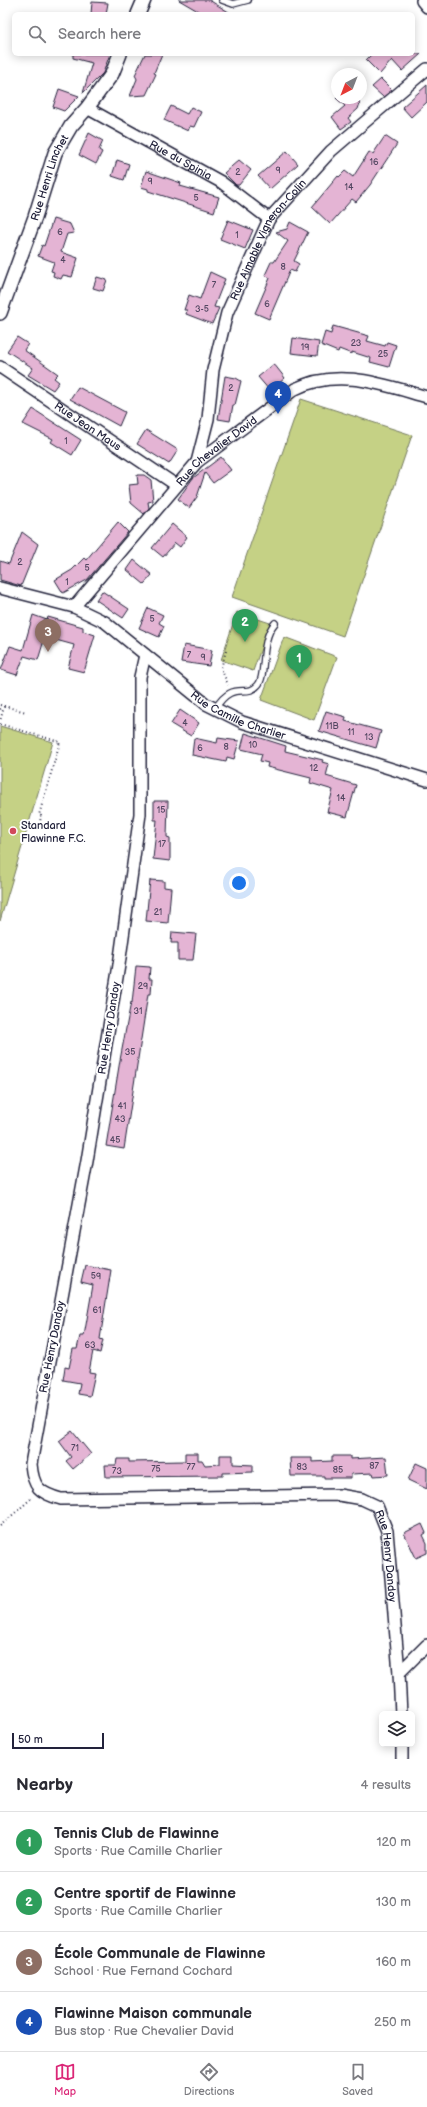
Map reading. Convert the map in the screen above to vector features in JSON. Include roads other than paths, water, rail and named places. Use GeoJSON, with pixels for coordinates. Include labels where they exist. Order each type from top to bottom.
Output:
{"type":"FeatureCollection","features":[{"type":"Feature","properties":{"kind":"street"},"geometry":{"type":"LineString","coordinates":[[139,12],[144,0]]}},
{"type":"Feature","properties":{"kind":"street","name":"Rue Henri Linchet"},"geometry":{"type":"LineString","coordinates":[[0,313],[35,217],[55,154],[71,126],[87,108],[112,74],[119,56]]}},
{"type":"Feature","properties":{"kind":"street","name":"Rue Aimable Vigneron-Colin"},"geometry":{"type":"LineString","coordinates":[[197,462],[208,419],[213,370],[227,313],[269,219],[331,151],[427,69]]}},
{"type":"Feature","properties":{"kind":"street","name":"Rue du Spinia"},"geometry":{"type":"LineString","coordinates":[[87,108],[221,182],[269,219]]}},
{"type":"Feature","properties":{"kind":"street","name":"Rue Jean Maus"},"geometry":{"type":"LineString","coordinates":[[0,367],[176,485]]}},
{"type":"Feature","properties":{"kind":"street","name":"Rue Chevalier David"},"geometry":{"type":"LineString","coordinates":[[74,607],[197,462],[295,389],[307,383],[348,378],[374,382],[427,397]]}},
{"type":"Feature","properties":{"kind":"street","name":"Rue Camille Charlier"},"geometry":{"type":"LineString","coordinates":[[0,588],[74,607],[105,622],[183,686],[215,709],[242,722],[427,780]]}},
{"type":"Feature","properties":{"kind":"street","name":"Rue Henry Dandoy"},"geometry":{"type":"LineString","coordinates":[[146,655],[140,677],[140,814],[119,965],[87,1161],[31,1464],[32,1479],[40,1490],[61,1499],[339,1495],[362,1499],[377,1506],[387,1531],[401,1711]]}},
{"type":"Feature","properties":{"kind":"street"},"geometry":{"type":"LineString","coordinates":[[399,1673],[427,1645]]}},
{"type":"Feature","properties":{"kind":"street"},"geometry":{"type":"LineString","coordinates":[[402,1747],[402,1759]]}},
{"type":"Feature","properties":{"kind":"lane"},"geometry":{"type":"LineString","coordinates":[[222,0],[233,4],[248,0]]}},
{"type":"Feature","properties":{"kind":"lane"},"geometry":{"type":"LineString","coordinates":[[215,709],[221,699],[231,692],[251,690],[258,686],[261,680],[263,653],[271,629],[276,623]]}},
{"type":"Feature","properties":{"kind":"place","name":"Flawinne Maison communale"},"geometry":{"type":"Point","coordinates":[278,414]}},
{"type":"Feature","properties":{"kind":"place","name":"Centre sportif de Flawinne"},"geometry":{"type":"Point","coordinates":[245,642]}},
{"type":"Feature","properties":{"kind":"place","name":"École Communale de Flawinne"},"geometry":{"type":"Point","coordinates":[48,652]}},
{"type":"Feature","properties":{"kind":"place","name":"Tennis Club de Flawinne"},"geometry":{"type":"Point","coordinates":[299,678]}},
{"type":"Feature","properties":{"kind":"place","name":"Standard Flawinne F.C."},"geometry":{"type":"Point","coordinates":[13,831]}}]}
